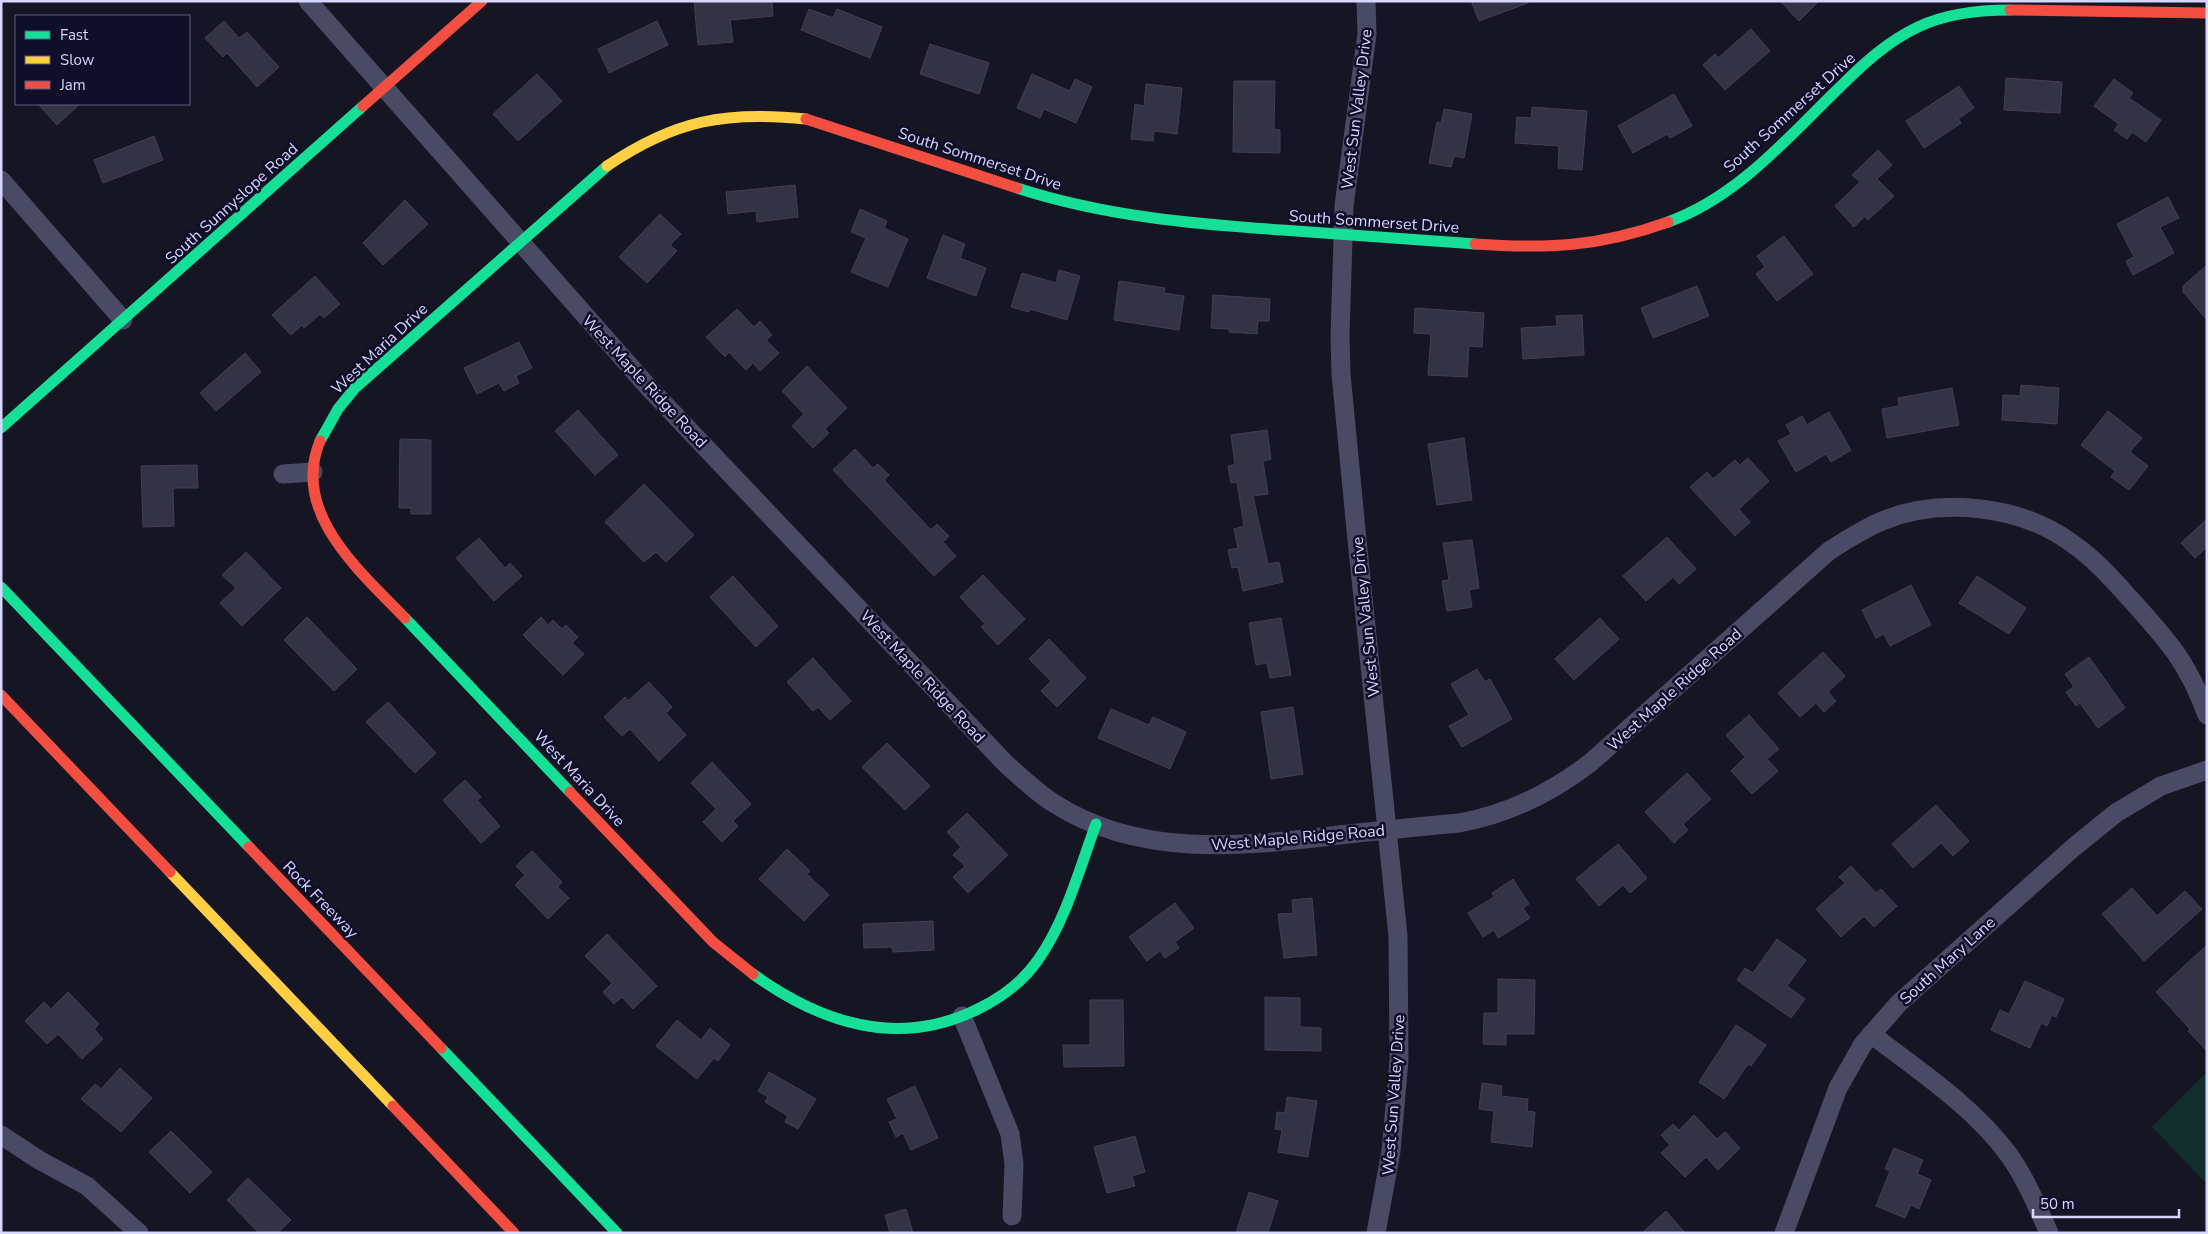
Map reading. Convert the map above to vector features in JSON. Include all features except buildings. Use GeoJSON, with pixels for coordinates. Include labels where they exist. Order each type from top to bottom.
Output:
{"type":"FeatureCollection","features":[{"type":"Feature","properties":{"kind":"main road","name":"South Sunnyslope Road"},"geometry":{"type":"LineString","coordinates":[[1,428],[482,1]]}},
{"type":"Feature","properties":{"kind":"main road","name":"South Sommerset Drive"},"geometry":{"type":"LineString","coordinates":[[520,242],[602,168],[629,150],[661,133],[726,116],[770,114],[806,119],[834,127],[1029,192],[1080,206],[1148,218],[1529,248],[1592,244],[1640,233],[1674,220],[1704,204],[1747,176],[1876,54],[1897,39],[1946,16],[1984,5],[2207,13]]}},
{"type":"Feature","properties":{"kind":"main road","name":"West Maria Drive"},"geometry":{"type":"LineString","coordinates":[[520,242],[355,388],[340,405],[325,428],[316,450],[312,472],[314,496],[322,518],[344,554],[713,942],[749,973],[795,1002],[844,1023],[886,1030],[922,1028],[944,1023],[981,1009],[1010,988],[1037,961],[1056,930],[1096,824]]}},
{"type":"Feature","properties":{"kind":"main road","name":"Rock Freeway"},"geometry":{"type":"LineString","coordinates":[[1,587],[617,1233]]}},
{"type":"Feature","properties":{"kind":"main road"},"geometry":{"type":"LineString","coordinates":[[1,695],[514,1233]]}},
{"type":"Feature","properties":{"kind":"street","name":"West Maple Ridge Road"},"geometry":{"type":"LineString","coordinates":[[308,1],[650,389],[1006,764],[1036,791],[1057,806],[1096,824],[1142,838],[1199,846],[1267,843],[1481,819],[1536,799],[1569,780],[1590,763],[1829,551],[1853,535],[1882,521],[1910,512],[1945,507],[1987,509],[2027,519],[2072,543],[2098,564],[2172,646],[2197,687],[2207,715]]}},
{"type":"Feature","properties":{"kind":"street","name":"West Sun Valley Drive"},"geometry":{"type":"LineString","coordinates":[[1366,1],[1367,34],[1349,155],[1342,234],[1341,374],[1398,936],[1399,1060],[1391,1151],[1376,1233]]}},
{"type":"Feature","properties":{"kind":"street"},"geometry":{"type":"LineString","coordinates":[[1,180],[123,320]]}},
{"type":"Feature","properties":{"kind":"street"},"geometry":{"type":"LineString","coordinates":[[283,474],[312,472]]}},
{"type":"Feature","properties":{"kind":"street","name":"South Mary Lane"},"geometry":{"type":"LineString","coordinates":[[1784,1233],[1838,1088],[1858,1052],[1871,1034],[1899,1003],[2074,846],[2116,813],[2161,786],[2207,770]]}},
{"type":"Feature","properties":{"kind":"street"},"geometry":{"type":"LineString","coordinates":[[962,1016],[1010,1134],[1014,1164],[1012,1216]]}},
{"type":"Feature","properties":{"kind":"street"},"geometry":{"type":"LineString","coordinates":[[1871,1034],[1958,1101],[1990,1133],[2025,1180],[2049,1233]]}},
{"type":"Feature","properties":{"kind":"street"},"geometry":{"type":"LineString","coordinates":[[1,1135],[39,1160],[87,1186],[139,1233]]}},
{"type":"Feature","properties":{"kind":"green space"},"geometry":{"type":"Polygon","coordinates":[[[2207,1072],[2207,1184],[2152,1127],[2207,1072]]]}},
{"type":"Feature","properties":{"kind":"traffic: fast"},"geometry":{"type":"LineString","coordinates":[[1668,222],[1693,211],[1717,197],[1761,164],[1858,70],[1896,39],[1940,18],[1975,12],[2010,10]]}},
{"type":"Feature","properties":{"kind":"traffic: fast"},"geometry":{"type":"LineString","coordinates":[[1,428],[363,106]]}},
{"type":"Feature","properties":{"kind":"traffic: fast"},"geometry":{"type":"LineString","coordinates":[[320,441],[338,409],[355,388],[607,166]]}},
{"type":"Feature","properties":{"kind":"traffic: fast"},"geometry":{"type":"LineString","coordinates":[[1017,188],[1082,206],[1148,217],[1249,228],[1475,244]]}},
{"type":"Feature","properties":{"kind":"traffic: fast"},"geometry":{"type":"LineString","coordinates":[[1,587],[249,847]]}},
{"type":"Feature","properties":{"kind":"traffic: fast"},"geometry":{"type":"LineString","coordinates":[[405,618],[570,792]]}},
{"type":"Feature","properties":{"kind":"traffic: fast"},"geometry":{"type":"LineString","coordinates":[[753,974],[806,1006],[862,1025],[891,1028],[920,1027],[950,1020],[980,1008],[996,999],[1019,981],[1038,960],[1048,945],[1064,912],[1096,824]]}},
{"type":"Feature","properties":{"kind":"traffic: fast"},"geometry":{"type":"LineString","coordinates":[[441,1048],[617,1233]]}},
{"type":"Feature","properties":{"kind":"traffic: slow"},"geometry":{"type":"LineString","coordinates":[[607,166],[655,138],[702,122],[750,116],[806,119]]}},
{"type":"Feature","properties":{"kind":"traffic: slow"},"geometry":{"type":"LineString","coordinates":[[170,872],[393,1106]]}},
{"type":"Feature","properties":{"kind":"traffic: jam"},"geometry":{"type":"LineString","coordinates":[[363,106],[482,1]]}},
{"type":"Feature","properties":{"kind":"traffic: jam"},"geometry":{"type":"LineString","coordinates":[[2010,10],[2207,13]]}},
{"type":"Feature","properties":{"kind":"traffic: jam"},"geometry":{"type":"LineString","coordinates":[[806,119],[1017,188]]}},
{"type":"Feature","properties":{"kind":"traffic: jam"},"geometry":{"type":"LineString","coordinates":[[1475,244],[1501,246],[1573,244],[1619,237],[1668,222]]}},
{"type":"Feature","properties":{"kind":"traffic: jam"},"geometry":{"type":"LineString","coordinates":[[320,441],[313,467],[314,493],[322,517],[351,561],[405,618]]}},
{"type":"Feature","properties":{"kind":"traffic: jam"},"geometry":{"type":"LineString","coordinates":[[1,695],[170,872]]}},
{"type":"Feature","properties":{"kind":"traffic: jam"},"geometry":{"type":"LineString","coordinates":[[570,792],[713,942],[753,974]]}},
{"type":"Feature","properties":{"kind":"traffic: jam"},"geometry":{"type":"LineString","coordinates":[[249,847],[441,1048]]}},
{"type":"Feature","properties":{"kind":"traffic: jam"},"geometry":{"type":"LineString","coordinates":[[393,1106],[514,1233]]}}]}
